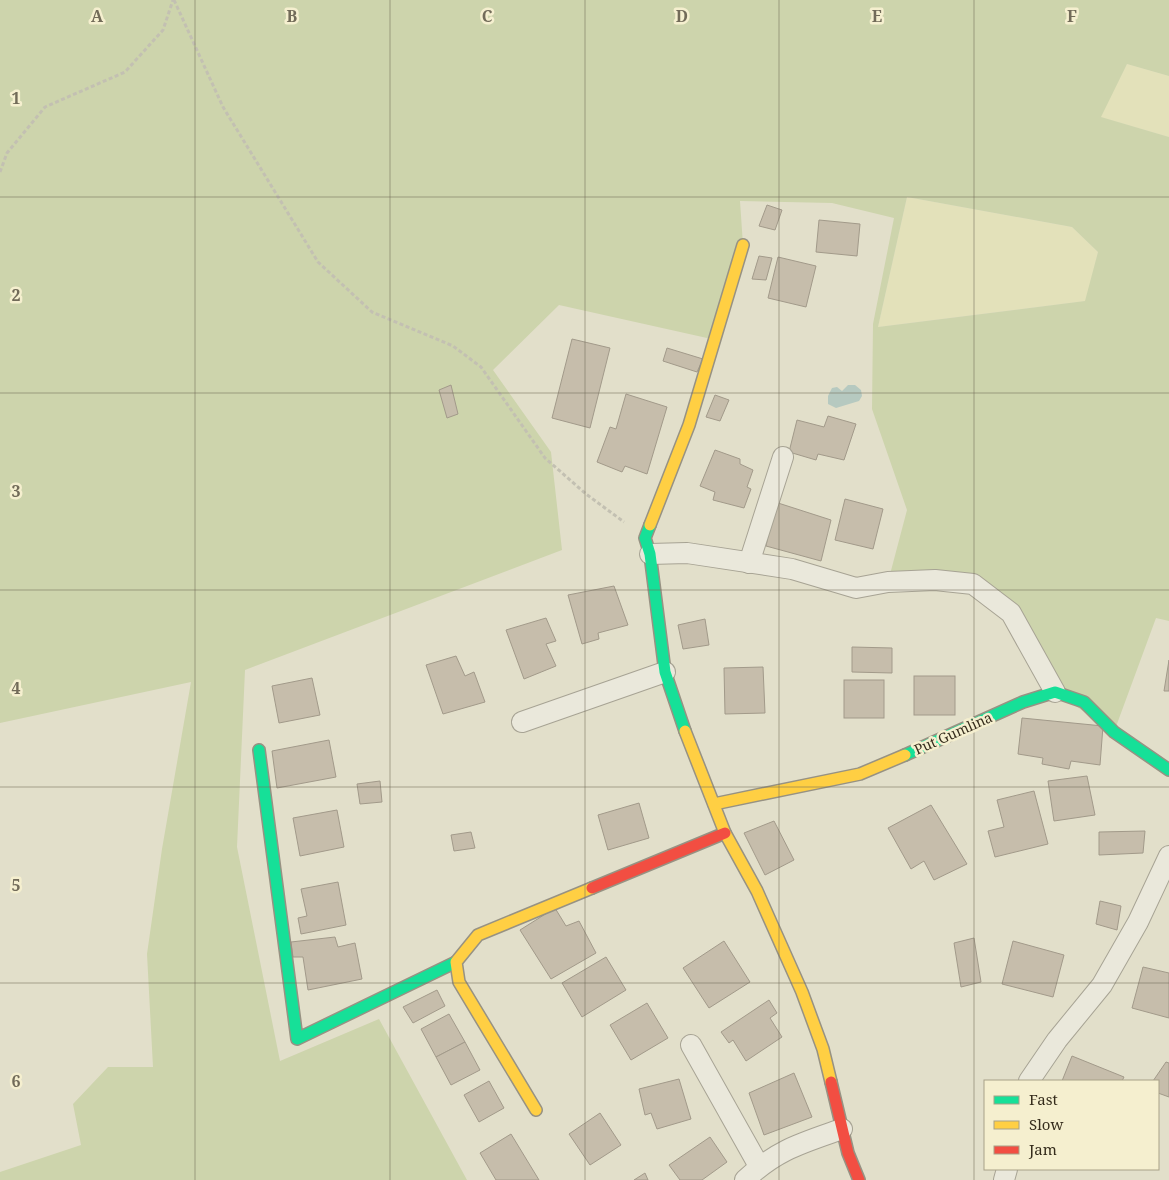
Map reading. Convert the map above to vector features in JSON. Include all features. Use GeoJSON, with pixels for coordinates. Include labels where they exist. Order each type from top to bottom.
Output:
{"type":"FeatureCollection","features":[{"type":"Feature","properties":{"kind":"street"},"geometry":{"type":"LineString","coordinates":[[743,246],[689,425],[648,546],[665,672],[678,714],[725,833],[757,891],[802,992],[823,1049],[848,1153],[859,1180]]}},
{"type":"Feature","properties":{"kind":"street"},"geometry":{"type":"LineString","coordinates":[[749,562],[783,457]]}},
{"type":"Feature","properties":{"kind":"street"},"geometry":{"type":"LineString","coordinates":[[648,546],[792,569],[856,588],[888,582],[935,580],[973,584],[1011,613],[1055,692],[1084,702],[1114,732],[1156,763],[1169,770]]}},
{"type":"Feature","properties":{"kind":"street"},"geometry":{"type":"LineString","coordinates":[[522,722],[665,672]]}},
{"type":"Feature","properties":{"kind":"street","name":"Put Gumlina"},"geometry":{"type":"LineString","coordinates":[[714,804],[860,774],[1023,702],[1055,692]]}},
{"type":"Feature","properties":{"kind":"street"},"geometry":{"type":"LineString","coordinates":[[259,750],[297,1039],[456,962],[478,935],[725,833]]}},
{"type":"Feature","properties":{"kind":"street"},"geometry":{"type":"LineString","coordinates":[[1030,1080],[1057,1040],[1102,985],[1138,922],[1169,856]]}},
{"type":"Feature","properties":{"kind":"street"},"geometry":{"type":"LineString","coordinates":[[456,962],[459,982],[536,1110]]}},
{"type":"Feature","properties":{"kind":"street"},"geometry":{"type":"LineString","coordinates":[[691,1046],[759,1166]]}},
{"type":"Feature","properties":{"kind":"street"},"geometry":{"type":"LineString","coordinates":[[745,1180],[759,1166],[788,1147],[842,1129]]}},
{"type":"Feature","properties":{"kind":"path"},"geometry":{"type":"LineString","coordinates":[[0,172],[7,153],[45,107],[125,72],[163,30],[173,0]]}},
{"type":"Feature","properties":{"kind":"path"},"geometry":{"type":"LineString","coordinates":[[173,0],[223,107],[318,262],[372,312],[453,346],[481,367],[544,458],[648,546]]}},
{"type":"Feature","properties":{"kind":"shaded area"},"geometry":{"type":"Polygon","coordinates":[[[1127,64],[1169,76],[1169,137],[1100,117],[1127,64]]]}},
{"type":"Feature","properties":{"kind":"shaded area"},"geometry":{"type":"Polygon","coordinates":[[[907,197],[1072,227],[1098,252],[1086,301],[878,327],[907,197]]]}},
{"type":"Feature","properties":{"kind":"shaded area"},"geometry":{"type":"Polygon","coordinates":[[[848,385],[855,385],[861,390],[862,396],[859,401],[836,408],[828,404],[828,396],[832,388],[837,387],[842,391],[848,385]]]}},
{"type":"Feature","properties":{"kind":"green space"},"geometry":{"type":"Polygon","coordinates":[[[0,0],[1169,0],[1169,76],[1127,64],[1101,117],[1169,137],[1169,621],[1156,618],[1114,732],[1055,692],[1038,659],[973,584],[888,582],[907,510],[872,409],[873,324],[894,218],[832,203],[740,201],[743,245],[716,340],[559,305],[493,370],[551,452],[562,550],[245,670],[237,847],[280,1061],[379,1019],[467,1180],[0,1180],[0,1172],[81,1145],[73,1104],[108,1067],[153,1067],[147,954],[162,849],[191,682],[0,723],[0,0]],[[907,197],[878,327],[1085,301],[1098,252],[1072,227],[907,197]]]}},
{"type":"Feature","properties":{"kind":"building"},"geometry":{"type":"Polygon","coordinates":[[[767,205],[782,210],[775,230],[759,226],[767,205]]]}},
{"type":"Feature","properties":{"kind":"building"},"geometry":{"type":"Polygon","coordinates":[[[819,220],[860,224],[857,256],[816,252],[819,220]]]}},
{"type":"Feature","properties":{"kind":"building"},"geometry":{"type":"Polygon","coordinates":[[[759,256],[772,258],[766,280],[752,279],[759,256]]]}},
{"type":"Feature","properties":{"kind":"building"},"geometry":{"type":"Polygon","coordinates":[[[778,257],[816,266],[806,307],[768,298],[778,257]]]}},
{"type":"Feature","properties":{"kind":"building"},"geometry":{"type":"Polygon","coordinates":[[[572,339],[610,348],[590,428],[552,418],[572,339]]]}},
{"type":"Feature","properties":{"kind":"building"},"geometry":{"type":"Polygon","coordinates":[[[667,348],[703,359],[697,372],[663,361],[667,348]]]}},
{"type":"Feature","properties":{"kind":"building"},"geometry":{"type":"Polygon","coordinates":[[[451,385],[458,414],[447,418],[439,390],[451,385]]]}},
{"type":"Feature","properties":{"kind":"building"},"geometry":{"type":"Polygon","coordinates":[[[626,394],[667,407],[647,474],[625,466],[622,472],[597,462],[610,427],[616,429],[626,394]]]}},
{"type":"Feature","properties":{"kind":"building"},"geometry":{"type":"Polygon","coordinates":[[[715,395],[729,400],[720,421],[706,417],[715,395]]]}},
{"type":"Feature","properties":{"kind":"building"},"geometry":{"type":"Polygon","coordinates":[[[828,416],[856,424],[844,460],[818,454],[816,460],[789,452],[797,420],[824,427],[828,416]]]}},
{"type":"Feature","properties":{"kind":"building"},"geometry":{"type":"Polygon","coordinates":[[[715,450],[740,459],[740,464],[753,470],[747,487],[751,489],[744,508],[713,500],[715,492],[700,486],[715,450]]]}},
{"type":"Feature","properties":{"kind":"building"},"geometry":{"type":"Polygon","coordinates":[[[845,499],[883,509],[873,549],[835,540],[845,499]]]}},
{"type":"Feature","properties":{"kind":"building"},"geometry":{"type":"Polygon","coordinates":[[[775,502],[831,520],[821,561],[766,546],[775,502]]]}},
{"type":"Feature","properties":{"kind":"building"},"geometry":{"type":"Polygon","coordinates":[[[614,586],[628,625],[598,633],[599,639],[582,644],[568,595],[614,586]]]}},
{"type":"Feature","properties":{"kind":"building"},"geometry":{"type":"Polygon","coordinates":[[[546,618],[556,641],[546,644],[556,666],[524,679],[506,630],[546,618]]]}},
{"type":"Feature","properties":{"kind":"building"},"geometry":{"type":"Polygon","coordinates":[[[705,619],[709,645],[683,649],[678,625],[705,619]]]}},
{"type":"Feature","properties":{"kind":"building"},"geometry":{"type":"Polygon","coordinates":[[[852,647],[892,648],[892,673],[852,672],[852,647]]]}},
{"type":"Feature","properties":{"kind":"building"},"geometry":{"type":"Polygon","coordinates":[[[456,656],[465,676],[474,672],[485,702],[443,714],[426,665],[456,656]]]}},
{"type":"Feature","properties":{"kind":"building"},"geometry":{"type":"Polygon","coordinates":[[[1169,660],[1169,691],[1164,691],[1169,660]]]}},
{"type":"Feature","properties":{"kind":"building"},"geometry":{"type":"Polygon","coordinates":[[[763,667],[765,713],[725,714],[724,668],[763,667]]]}},
{"type":"Feature","properties":{"kind":"building"},"geometry":{"type":"Polygon","coordinates":[[[914,676],[955,676],[955,715],[914,715],[914,676]]]}},
{"type":"Feature","properties":{"kind":"building"},"geometry":{"type":"Polygon","coordinates":[[[312,678],[320,715],[279,723],[272,686],[312,678]]]}},
{"type":"Feature","properties":{"kind":"building"},"geometry":{"type":"Polygon","coordinates":[[[844,680],[884,680],[884,718],[844,718],[844,680]]]}},
{"type":"Feature","properties":{"kind":"building"},"geometry":{"type":"Polygon","coordinates":[[[1022,718],[1103,726],[1100,765],[1071,761],[1069,769],[1042,764],[1043,758],[1018,754],[1022,718]]]}},
{"type":"Feature","properties":{"kind":"building"},"geometry":{"type":"Polygon","coordinates":[[[329,740],[336,777],[277,788],[272,751],[329,740]]]}},
{"type":"Feature","properties":{"kind":"building"},"geometry":{"type":"Polygon","coordinates":[[[1087,776],[1095,815],[1054,821],[1048,781],[1087,776]]]}},
{"type":"Feature","properties":{"kind":"building"},"geometry":{"type":"Polygon","coordinates":[[[380,781],[382,802],[360,804],[357,784],[380,781]]]}},
{"type":"Feature","properties":{"kind":"building"},"geometry":{"type":"Polygon","coordinates":[[[1034,791],[1048,844],[995,857],[988,831],[1004,827],[997,800],[1034,791]]]}},
{"type":"Feature","properties":{"kind":"building"},"geometry":{"type":"Polygon","coordinates":[[[639,803],[649,838],[608,850],[598,815],[639,803]]]}},
{"type":"Feature","properties":{"kind":"building"},"geometry":{"type":"Polygon","coordinates":[[[931,805],[967,864],[934,880],[924,861],[911,869],[888,828],[931,805]]]}},
{"type":"Feature","properties":{"kind":"building"},"geometry":{"type":"Polygon","coordinates":[[[337,810],[344,847],[300,856],[293,818],[337,810]]]}},
{"type":"Feature","properties":{"kind":"building"},"geometry":{"type":"Polygon","coordinates":[[[774,821],[794,860],[765,875],[744,833],[774,821]]]}},
{"type":"Feature","properties":{"kind":"building"},"geometry":{"type":"Polygon","coordinates":[[[1145,831],[1143,853],[1099,855],[1099,832],[1145,831]]]}},
{"type":"Feature","properties":{"kind":"building"},"geometry":{"type":"Polygon","coordinates":[[[471,832],[475,848],[454,851],[451,835],[471,832]]]}},
{"type":"Feature","properties":{"kind":"building"},"geometry":{"type":"Polygon","coordinates":[[[338,882],[346,925],[301,934],[298,918],[307,916],[301,889],[338,882]]]}},
{"type":"Feature","properties":{"kind":"building"},"geometry":{"type":"Polygon","coordinates":[[[1100,901],[1121,906],[1117,930],[1096,924],[1100,901]]]}},
{"type":"Feature","properties":{"kind":"building"},"geometry":{"type":"Polygon","coordinates":[[[555,908],[566,926],[579,921],[596,953],[551,979],[520,930],[555,908]]]}},
{"type":"Feature","properties":{"kind":"building"},"geometry":{"type":"Polygon","coordinates":[[[335,937],[338,947],[355,943],[362,979],[308,990],[303,957],[293,957],[291,942],[335,937]]]}},
{"type":"Feature","properties":{"kind":"building"},"geometry":{"type":"Polygon","coordinates":[[[974,938],[981,982],[961,987],[954,943],[974,938]]]}},
{"type":"Feature","properties":{"kind":"building"},"geometry":{"type":"Polygon","coordinates":[[[724,941],[750,982],[709,1008],[683,968],[724,941]]]}},
{"type":"Feature","properties":{"kind":"building"},"geometry":{"type":"Polygon","coordinates":[[[1013,941],[1064,955],[1053,997],[1002,984],[1013,941]]]}},
{"type":"Feature","properties":{"kind":"building"},"geometry":{"type":"Polygon","coordinates":[[[606,957],[626,990],[582,1017],[562,983],[606,957]]]}},
{"type":"Feature","properties":{"kind":"building"},"geometry":{"type":"Polygon","coordinates":[[[1143,967],[1169,973],[1169,1018],[1132,1008],[1143,967]]]}},
{"type":"Feature","properties":{"kind":"building"},"geometry":{"type":"Polygon","coordinates":[[[437,990],[445,1006],[413,1023],[403,1007],[437,990]]]}},
{"type":"Feature","properties":{"kind":"building"},"geometry":{"type":"Polygon","coordinates":[[[769,1000],[777,1013],[770,1018],[782,1037],[746,1061],[733,1040],[729,1043],[721,1032],[769,1000]]]}},
{"type":"Feature","properties":{"kind":"building"},"geometry":{"type":"Polygon","coordinates":[[[647,1003],[668,1038],[631,1060],[610,1025],[647,1003]]]}},
{"type":"Feature","properties":{"kind":"building"},"geometry":{"type":"Polygon","coordinates":[[[449,1014],[465,1042],[436,1057],[421,1029],[449,1014]]]}},
{"type":"Feature","properties":{"kind":"building"},"geometry":{"type":"Polygon","coordinates":[[[465,1042],[480,1070],[451,1085],[436,1057],[465,1042]]]}},
{"type":"Feature","properties":{"kind":"building"},"geometry":{"type":"Polygon","coordinates":[[[1072,1056],[1124,1077],[1122,1080],[1062,1080],[1072,1056]]]}},
{"type":"Feature","properties":{"kind":"building"},"geometry":{"type":"Polygon","coordinates":[[[1166,1062],[1169,1063],[1169,1097],[1159,1093],[1159,1080],[1154,1080],[1166,1062]]]}},
{"type":"Feature","properties":{"kind":"building"},"geometry":{"type":"Polygon","coordinates":[[[794,1073],[812,1117],[764,1135],[749,1093],[794,1073]]]}},
{"type":"Feature","properties":{"kind":"building"},"geometry":{"type":"Polygon","coordinates":[[[679,1079],[691,1119],[657,1129],[651,1113],[645,1115],[639,1089],[679,1079]]]}},
{"type":"Feature","properties":{"kind":"building"},"geometry":{"type":"Polygon","coordinates":[[[489,1081],[504,1108],[479,1122],[464,1095],[489,1081]]]}},
{"type":"Feature","properties":{"kind":"building"},"geometry":{"type":"Polygon","coordinates":[[[600,1113],[621,1145],[590,1165],[569,1134],[600,1113]]]}},
{"type":"Feature","properties":{"kind":"building"},"geometry":{"type":"Polygon","coordinates":[[[511,1134],[539,1180],[496,1180],[480,1153],[511,1134]]]}},
{"type":"Feature","properties":{"kind":"building"},"geometry":{"type":"Polygon","coordinates":[[[710,1137],[727,1162],[702,1180],[680,1180],[669,1165],[710,1137]]]}},
{"type":"Feature","properties":{"kind":"building"},"geometry":{"type":"Polygon","coordinates":[[[645,1173],[648,1180],[634,1180],[645,1173]]]}},
{"type":"Feature","properties":{"kind":"traffic: fast"},"geometry":{"type":"LineString","coordinates":[[650,525],[645,538],[650,554],[665,672],[685,731]]}},
{"type":"Feature","properties":{"kind":"traffic: fast"},"geometry":{"type":"LineString","coordinates":[[905,755],[1023,702],[1055,692],[1084,702],[1114,732],[1169,770]]}},
{"type":"Feature","properties":{"kind":"traffic: fast"},"geometry":{"type":"LineString","coordinates":[[259,750],[297,1039],[456,962]]}},
{"type":"Feature","properties":{"kind":"traffic: slow"},"geometry":{"type":"LineString","coordinates":[[650,525],[689,425],[743,245]]}},
{"type":"Feature","properties":{"kind":"traffic: slow"},"geometry":{"type":"LineString","coordinates":[[685,731],[725,833],[757,891],[802,992],[823,1049],[831,1082]]}},
{"type":"Feature","properties":{"kind":"traffic: slow"},"geometry":{"type":"LineString","coordinates":[[714,804],[860,774],[905,755]]}},
{"type":"Feature","properties":{"kind":"traffic: slow"},"geometry":{"type":"LineString","coordinates":[[536,1110],[459,982],[456,962],[478,935],[592,888]]}},
{"type":"Feature","properties":{"kind":"traffic: jam"},"geometry":{"type":"LineString","coordinates":[[592,888],[725,833]]}},
{"type":"Feature","properties":{"kind":"traffic: jam"},"geometry":{"type":"LineString","coordinates":[[831,1082],[848,1153],[859,1180]]}}]}
